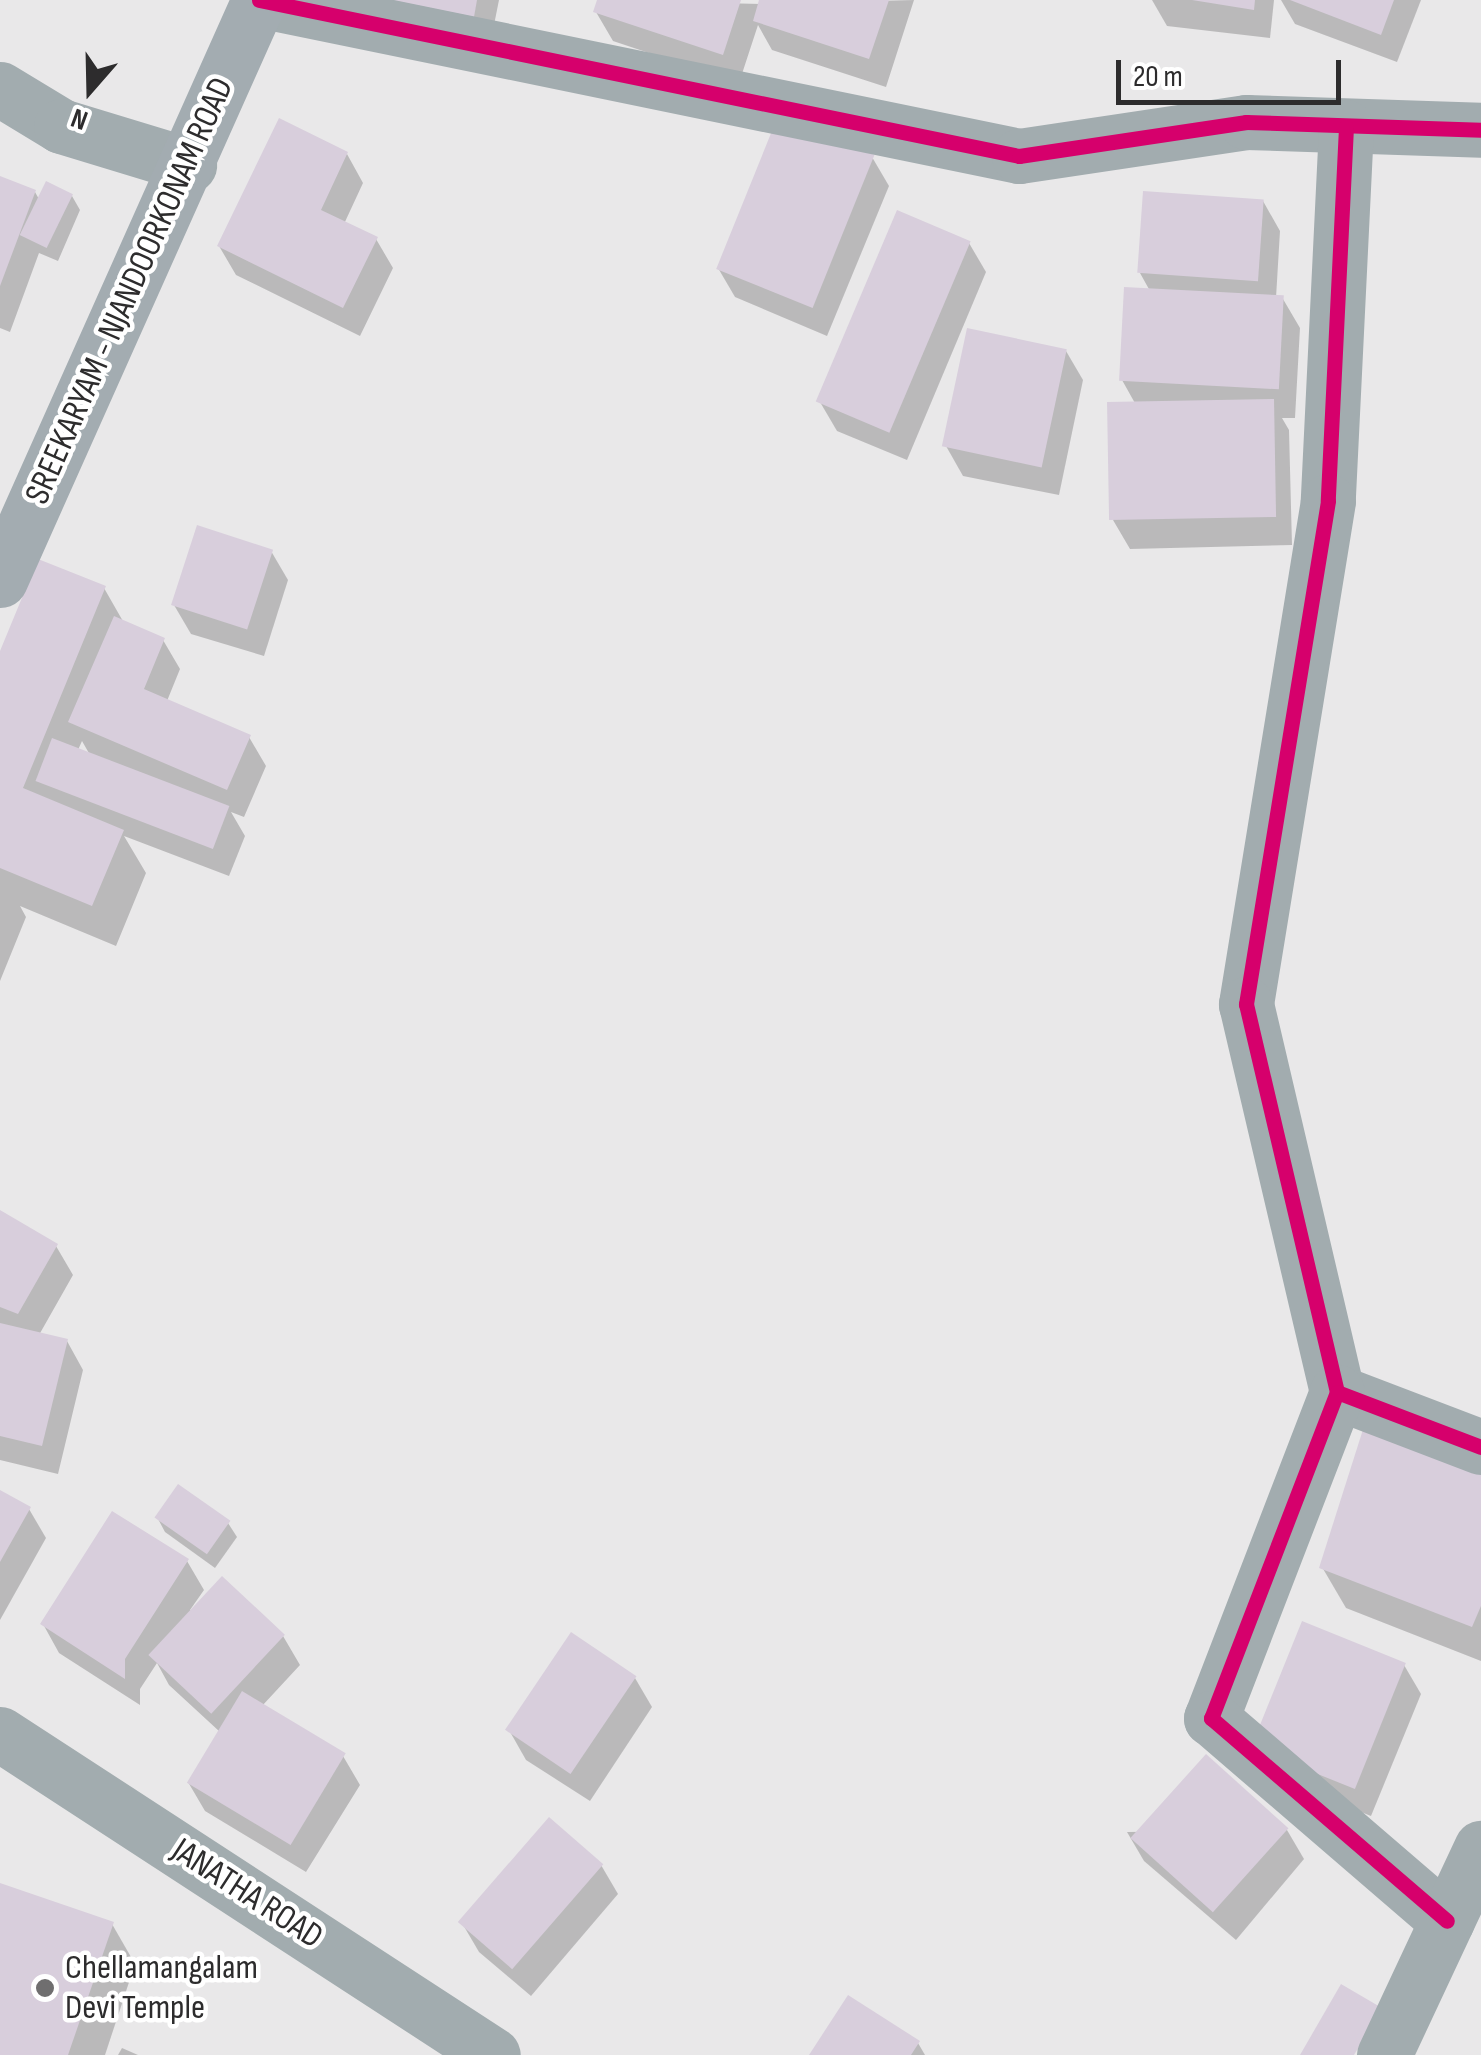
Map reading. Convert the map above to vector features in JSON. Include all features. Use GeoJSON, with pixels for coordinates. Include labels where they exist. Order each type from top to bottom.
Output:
{"type":"FeatureCollection","features":[{"type":"Feature","properties":{"kind":"main road","name":"SREEKARYAM - NJANDOORKONAM ROAD"},"geometry":{"type":"LineString","coordinates":[[0,580],[190,164],[258,0]]}},
{"type":"Feature","properties":{"kind":"street"},"geometry":{"type":"LineString","coordinates":[[258,0],[1019,156],[1246,122],[1481,130]]}},
{"type":"Feature","properties":{"kind":"street"},"geometry":{"type":"LineString","coordinates":[[0,89],[61,126],[190,164]]}},
{"type":"Feature","properties":{"kind":"street"},"geometry":{"type":"LineString","coordinates":[[1346,127],[1328,500],[1246,1004],[1337,1392],[1210,1718],[1446,1922]]}},
{"type":"Feature","properties":{"kind":"street"},"geometry":{"type":"LineString","coordinates":[[1337,1392],[1481,1446]]}},
{"type":"Feature","properties":{"kind":"street","name":"JANATHA ROAD"},"geometry":{"type":"LineString","coordinates":[[0,1734],[493,2055]]}},
{"type":"Feature","properties":{"kind":"street"},"geometry":{"type":"LineString","coordinates":[[1384,2055],[1481,1848]]}},
{"type":"Feature","properties":{"kind":"building"},"geometry":{"type":"Polygon","coordinates":[[[391,0],[477,0],[474,17],[391,0]]]}},
{"type":"Feature","properties":{"kind":"building"},"geometry":{"type":"Polygon","coordinates":[[[597,0],[741,0],[723,55],[593,12],[597,0]]]}},
{"type":"Feature","properties":{"kind":"building"},"geometry":{"type":"Polygon","coordinates":[[[759,0],[889,0],[869,59],[753,21],[759,0]]]}},
{"type":"Feature","properties":{"kind":"building"},"geometry":{"type":"Polygon","coordinates":[[[1192,0],[1255,0],[1254,10],[1192,0]]]}},
{"type":"Feature","properties":{"kind":"building"},"geometry":{"type":"Polygon","coordinates":[[[1290,0],[1394,0],[1381,35],[1290,0]]]}},
{"type":"Feature","properties":{"kind":"building"},"geometry":{"type":"Polygon","coordinates":[[[778,116],[874,155],[813,308],[716,269],[778,116]]]}},
{"type":"Feature","properties":{"kind":"building"},"geometry":{"type":"Polygon","coordinates":[[[279,118],[348,152],[321,210],[378,237],[343,308],[217,246],[279,118]]]}},
{"type":"Feature","properties":{"kind":"building"},"geometry":{"type":"Polygon","coordinates":[[[0,176],[36,190],[0,286],[0,176]]]}},
{"type":"Feature","properties":{"kind":"building"},"geometry":{"type":"Polygon","coordinates":[[[46,181],[73,194],[47,248],[20,235],[46,181]]]}},
{"type":"Feature","properties":{"kind":"building"},"geometry":{"type":"Polygon","coordinates":[[[1143,191],[1264,199],[1258,281],[1137,273],[1143,191]]]}},
{"type":"Feature","properties":{"kind":"building"},"geometry":{"type":"Polygon","coordinates":[[[897,210],[971,241],[889,433],[816,401],[897,210]]]}},
{"type":"Feature","properties":{"kind":"building"},"geometry":{"type":"Polygon","coordinates":[[[1124,287],[1284,295],[1279,389],[1119,381],[1124,287]]]}},
{"type":"Feature","properties":{"kind":"building"},"geometry":{"type":"Polygon","coordinates":[[[967,328],[1067,349],[1042,468],[942,446],[967,328]]]}},
{"type":"Feature","properties":{"kind":"building"},"geometry":{"type":"Polygon","coordinates":[[[1274,399],[1276,517],[1109,520],[1107,402],[1274,399]]]}},
{"type":"Feature","properties":{"kind":"building"},"geometry":{"type":"Polygon","coordinates":[[[197,525],[273,550],[247,630],[171,605],[197,525]]]}},
{"type":"Feature","properties":{"kind":"building"},"geometry":{"type":"Polygon","coordinates":[[[38,559],[106,586],[23,788],[124,830],[92,906],[0,868],[0,651],[38,559]]]}},
{"type":"Feature","properties":{"kind":"building"},"geometry":{"type":"Polygon","coordinates":[[[114,616],[165,638],[144,689],[251,735],[227,790],[68,722],[114,616]]]}},
{"type":"Feature","properties":{"kind":"building"},"geometry":{"type":"Polygon","coordinates":[[[52,738],[229,806],[213,849],[36,781],[52,738]]]}},
{"type":"Feature","properties":{"kind":"building"},"geometry":{"type":"Polygon","coordinates":[[[0,1210],[58,1244],[18,1314],[0,1307],[0,1210]]]}},
{"type":"Feature","properties":{"kind":"building"},"geometry":{"type":"Polygon","coordinates":[[[0,1323],[68,1339],[42,1446],[0,1436],[0,1323]]]}},
{"type":"Feature","properties":{"kind":"building"},"geometry":{"type":"Polygon","coordinates":[[[1366,1420],[1481,1463],[1481,1606],[1472,1627],[1319,1568],[1366,1420]]]}},
{"type":"Feature","properties":{"kind":"building"},"geometry":{"type":"Polygon","coordinates":[[[178,1484],[230,1521],[207,1554],[154,1518],[178,1484]]]}},
{"type":"Feature","properties":{"kind":"building"},"geometry":{"type":"Polygon","coordinates":[[[0,1490],[31,1507],[0,1562],[0,1490]]]}},
{"type":"Feature","properties":{"kind":"building"},"geometry":{"type":"Polygon","coordinates":[[[112,1511],[189,1559],[125,1659],[125,1679],[40,1624],[112,1511]]]}},
{"type":"Feature","properties":{"kind":"building"},"geometry":{"type":"Polygon","coordinates":[[[222,1576],[285,1635],[211,1714],[148,1655],[222,1576]]]}},
{"type":"Feature","properties":{"kind":"building"},"geometry":{"type":"Polygon","coordinates":[[[1302,1621],[1406,1663],[1355,1789],[1251,1747],[1302,1621]]]}},
{"type":"Feature","properties":{"kind":"building"},"geometry":{"type":"Polygon","coordinates":[[[571,1632],[636,1676],[571,1774],[505,1730],[571,1632]]]}},
{"type":"Feature","properties":{"kind":"building"},"geometry":{"type":"Polygon","coordinates":[[[242,1691],[346,1753],[291,1845],[187,1783],[242,1691]]]}},
{"type":"Feature","properties":{"kind":"building"},"geometry":{"type":"Polygon","coordinates":[[[1206,1754],[1288,1828],[1213,1912],[1130,1838],[1206,1754]]]}},
{"type":"Feature","properties":{"kind":"building"},"geometry":{"type":"Polygon","coordinates":[[[549,1817],[603,1864],[512,1969],[458,1922],[549,1817]]]}},
{"type":"Feature","properties":{"kind":"building","name":"Chellamangalam Devi Temple"},"geometry":{"type":"Polygon","coordinates":[[[0,1883],[114,1922],[68,2055],[0,2055],[0,1883]]]}},
{"type":"Feature","properties":{"kind":"building"},"geometry":{"type":"Polygon","coordinates":[[[1341,1984],[1382,2008],[1354,2055],[1300,2055],[1341,1984]]]}},
{"type":"Feature","properties":{"kind":"building"},"geometry":{"type":"Polygon","coordinates":[[[848,1995],[920,2041],[911,2055],[809,2055],[848,1995]]]}},
{"type":"Feature","properties":{"kind":"cycle path"},"geometry":{"type":"LineString","coordinates":[[259,0],[1019,156],[1246,122],[1481,130]]}},
{"type":"Feature","properties":{"kind":"cycle path"},"geometry":{"type":"LineString","coordinates":[[1346,127],[1328,501],[1246,1004],[1337,1392],[1481,1447]]}},
{"type":"Feature","properties":{"kind":"cycle path"},"geometry":{"type":"LineString","coordinates":[[1337,1392],[1211,1718],[1447,1921]]}},
{"type":"Feature","properties":{"kind":"place","name":"Chellamangalam Devi Temple"},"geometry":{"type":"Point","coordinates":[45,1988]}}]}
